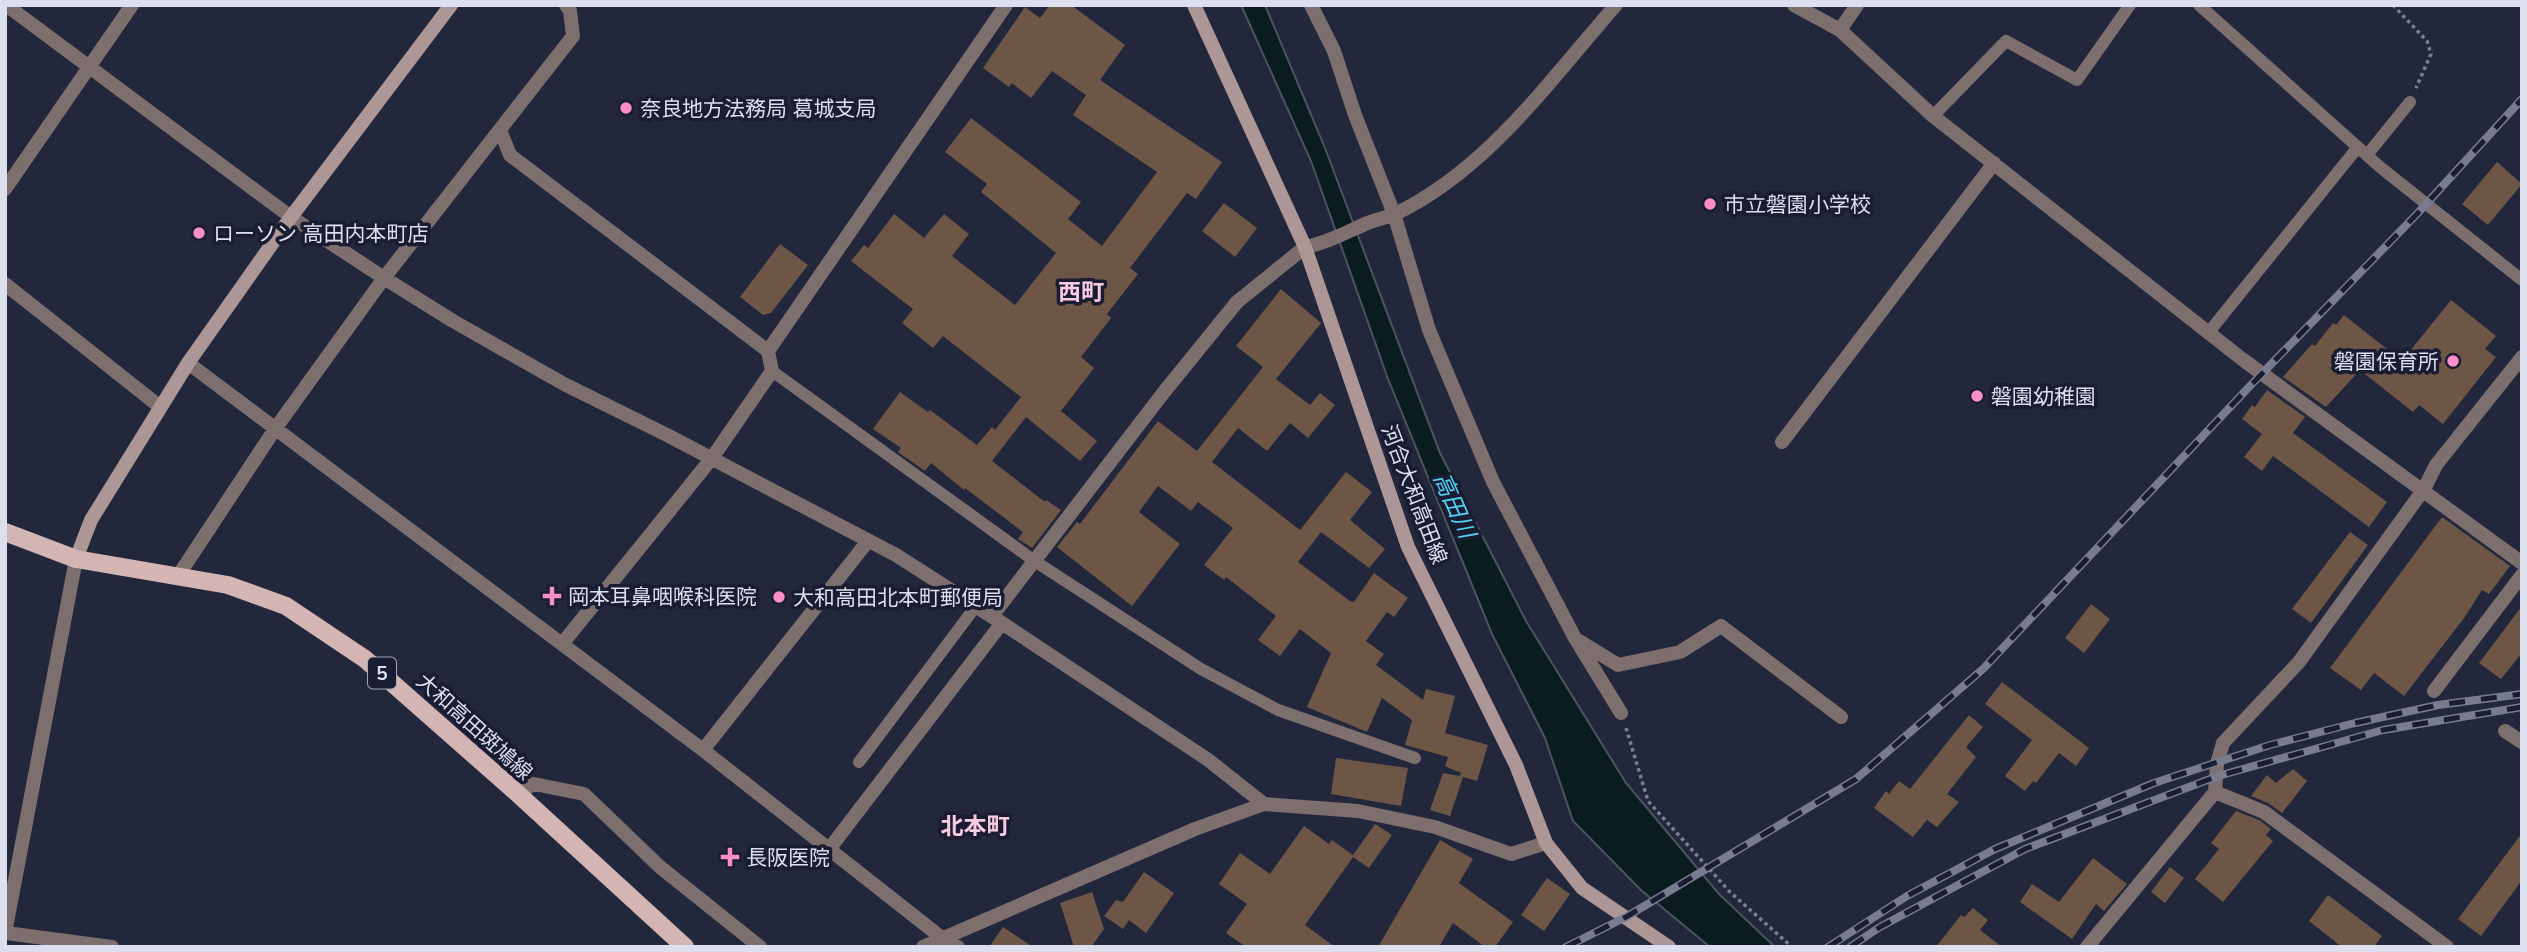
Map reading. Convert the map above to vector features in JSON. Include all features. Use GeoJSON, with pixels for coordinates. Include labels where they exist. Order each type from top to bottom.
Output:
{"type":"FeatureCollection","features":[{"type":"Feature","properties":{"kind":"main road"},"geometry":{"type":"LineString","coordinates":[[76,559],[91,520],[187,363],[291,217],[451,5]]}},
{"type":"Feature","properties":{"kind":"main road","name":"河合大和高田線"},"geometry":{"type":"LineString","coordinates":[[1194,5],[1311,245],[1408,547],[1516,765],[1546,843],[1582,888],[1651,942],[1669,947]]}},
{"type":"Feature","properties":{"kind":"main road","name":"大和高田斑鳩線"},"geometry":{"type":"LineString","coordinates":[[5,532],[76,559],[228,585],[286,606],[365,659],[685,947]]}},
{"type":"Feature","properties":{"kind":"street"},"geometry":{"type":"LineString","coordinates":[[6,5],[291,217],[384,278],[564,384],[896,555],[997,619],[1207,760],[1264,804]]}},
{"type":"Feature","properties":{"kind":"street"},"geometry":{"type":"LineString","coordinates":[[5,189],[132,5]]}},
{"type":"Feature","properties":{"kind":"street"},"geometry":{"type":"LineString","coordinates":[[178,576],[275,429],[384,278],[573,36],[570,11],[566,5]]}},
{"type":"Feature","properties":{"kind":"street"},"geometry":{"type":"LineString","coordinates":[[768,351],[1006,5]]}},
{"type":"Feature","properties":{"kind":"street"},"geometry":{"type":"LineString","coordinates":[[1311,5],[1334,51],[1355,115],[1394,214],[1429,330],[1493,482],[1575,638],[1621,713]]}},
{"type":"Feature","properties":{"kind":"street"},"geometry":{"type":"LineString","coordinates":[[830,848],[1036,562],[1164,392],[1237,302],[1311,245],[1394,214],[1442,185],[1497,139],[1616,5]]}},
{"type":"Feature","properties":{"kind":"street"},"geometry":{"type":"LineString","coordinates":[[1794,5],[1840,30],[1933,116],[2209,332],[2522,563]]}},
{"type":"Feature","properties":{"kind":"street"},"geometry":{"type":"LineString","coordinates":[[1840,30],[1857,5]]}},
{"type":"Feature","properties":{"kind":"street"},"geometry":{"type":"LineString","coordinates":[[500,130],[510,155],[768,351],[772,371],[712,458],[562,644]]}},
{"type":"Feature","properties":{"kind":"street"},"geometry":{"type":"LineString","coordinates":[[1782,443],[1994,163]]}},
{"type":"Feature","properties":{"kind":"street"},"geometry":{"type":"LineString","coordinates":[[5,284],[159,406]]}},
{"type":"Feature","properties":{"kind":"street"},"geometry":{"type":"LineString","coordinates":[[2087,947],[2215,792],[2217,764],[2223,743],[2299,662],[2424,489],[2437,465],[2522,357]]}},
{"type":"Feature","properties":{"kind":"street"},"geometry":{"type":"LineString","coordinates":[[187,363],[703,750],[958,947]]}},
{"type":"Feature","properties":{"kind":"street"},"geometry":{"type":"LineString","coordinates":[[703,750],[868,541]]}},
{"type":"Feature","properties":{"kind":"street"},"geometry":{"type":"LineString","coordinates":[[76,559],[7,937],[112,947]]}},
{"type":"Feature","properties":{"kind":"street"},"geometry":{"type":"LineString","coordinates":[[2434,691],[2522,575]]}},
{"type":"Feature","properties":{"kind":"street"},"geometry":{"type":"LineString","coordinates":[[1575,638],[1618,665],[1680,652],[1721,626],[1841,716]]}},
{"type":"Feature","properties":{"kind":"street"},"geometry":{"type":"LineString","coordinates":[[2505,731],[2522,742]]}},
{"type":"Feature","properties":{"kind":"street"},"geometry":{"type":"LineString","coordinates":[[517,793],[534,784],[584,794],[660,867],[760,947]]}},
{"type":"Feature","properties":{"kind":"street"},"geometry":{"type":"LineString","coordinates":[[2215,792],[2264,813],[2447,947]]}},
{"type":"Feature","properties":{"kind":"street"},"geometry":{"type":"LineString","coordinates":[[923,947],[1195,829],[1264,804],[1358,811],[1434,827],[1511,854],[1546,843]]}},
{"type":"Feature","properties":{"kind":"lane"},"geometry":{"type":"LineString","coordinates":[[1933,116],[2006,41],[2077,80],[2130,5]]}},
{"type":"Feature","properties":{"kind":"lane"},"geometry":{"type":"LineString","coordinates":[[2199,5],[2362,151],[2522,280]]}},
{"type":"Feature","properties":{"kind":"lane"},"geometry":{"type":"LineString","coordinates":[[2209,332],[2362,151],[2410,102]]}},
{"type":"Feature","properties":{"kind":"lane"},"geometry":{"type":"LineString","coordinates":[[772,371],[1036,562],[1201,669],[1278,710],[1354,739],[1415,758]]}},
{"type":"Feature","properties":{"kind":"lane"},"geometry":{"type":"LineString","coordinates":[[859,762],[976,606]]}},
{"type":"Feature","properties":{"kind":"path"},"geometry":{"type":"LineString","coordinates":[[2393,5],[2427,41],[2431,54],[2410,102]]}},
{"type":"Feature","properties":{"kind":"path"},"geometry":{"type":"LineString","coordinates":[[1621,713],[1648,800],[1730,892],[1792,947]]}},
{"type":"Feature","properties":{"kind":"water","name":"高田川"},"geometry":{"type":"Polygon","coordinates":[[[1241,5],[1265,5],[1325,148],[1440,453],[1526,621],[1626,783],[1719,894],[1775,947],[1710,947],[1641,890],[1573,821],[1545,738],[1492,634],[1388,379],[1311,161],[1241,5]]]}},
{"type":"Feature","properties":{"kind":"building"},"geometry":{"type":"Polygon","coordinates":[[[1050,5],[1071,5],[1125,45],[1100,80],[1222,162],[1196,199],[1187,193],[1130,268],[1138,274],[1107,314],[1111,318],[1081,357],[1094,368],[1061,411],[1097,441],[1080,461],[1026,417],[992,461],[1045,502],[1046,500],[1061,510],[1032,548],[1018,539],[1023,532],[965,488],[964,490],[931,463],[925,471],[898,452],[901,448],[873,429],[900,392],[928,412],[930,410],[977,445],[992,427],[995,430],[1021,397],[943,336],[933,348],[902,323],[913,309],[851,261],[864,245],[868,248],[894,214],[924,238],[944,214],[969,234],[952,256],[1015,305],[1056,253],[981,192],[987,184],[945,152],[971,118],[1081,202],[1068,219],[1102,246],[1157,172],[1073,115],[1086,95],[1052,71],[1031,98],[1012,83],[1009,87],[983,68],[1025,7],[1040,18],[1050,5]]]}},
{"type":"Feature","properties":{"kind":"building"},"geometry":{"type":"Polygon","coordinates":[[[2497,162],[2522,184],[2488,225],[2462,204],[2497,162]]]}},
{"type":"Feature","properties":{"kind":"building"},"geometry":{"type":"Polygon","coordinates":[[[1224,203],[1257,228],[1235,257],[1202,231],[1224,203]]]}},
{"type":"Feature","properties":{"kind":"building"},"geometry":{"type":"Polygon","coordinates":[[[780,244],[808,265],[771,313],[763,315],[740,297],[780,244]]]}},
{"type":"Feature","properties":{"kind":"building"},"geometry":{"type":"Polygon","coordinates":[[[1281,289],[1321,323],[1276,379],[1310,405],[1320,393],[1335,405],[1308,438],[1290,423],[1267,451],[1238,428],[1212,462],[1300,530],[1346,472],[1372,492],[1350,520],[1385,549],[1369,568],[1321,532],[1298,562],[1350,601],[1354,602],[1374,573],[1408,598],[1394,617],[1387,612],[1366,641],[1384,654],[1376,665],[1423,700],[1426,689],[1455,696],[1445,733],[1488,745],[1477,781],[1463,777],[1450,816],[1430,810],[1443,773],[1460,776],[1461,773],[1445,766],[1448,757],[1405,745],[1412,720],[1382,698],[1367,732],[1307,707],[1331,653],[1300,629],[1280,656],[1258,640],[1276,616],[1226,577],[1224,580],[1204,565],[1233,528],[1198,502],[1191,511],[1158,486],[1139,512],[1180,544],[1132,606],[1057,547],[1077,522],[1080,524],[1158,421],[1197,451],[1263,367],[1236,346],[1281,289]]]}},
{"type":"Feature","properties":{"kind":"building"},"geometry":{"type":"Polygon","coordinates":[[[2451,300],[2496,336],[2485,349],[2496,357],[2443,424],[2419,405],[2413,412],[2360,370],[2326,407],[2283,377],[2312,344],[2315,346],[2333,323],[2336,325],[2344,315],[2402,361],[2451,300]]]}},
{"type":"Feature","properties":{"kind":"building"},"geometry":{"type":"Polygon","coordinates":[[[2267,390],[2305,417],[2293,433],[2387,502],[2369,527],[2273,456],[2262,471],[2244,457],[2262,434],[2242,419],[2267,390]]]}},
{"type":"Feature","properties":{"kind":"building"},"geometry":{"type":"Polygon","coordinates":[[[2442,517],[2510,566],[2489,594],[2482,590],[2404,696],[2374,673],[2361,690],[2330,668],[2442,517]]]}},
{"type":"Feature","properties":{"kind":"building"},"geometry":{"type":"Polygon","coordinates":[[[2350,532],[2368,545],[2311,623],[2292,609],[2350,532]]]}},
{"type":"Feature","properties":{"kind":"building"},"geometry":{"type":"Polygon","coordinates":[[[2091,604],[2110,619],[2084,653],[2065,638],[2091,604]]]}},
{"type":"Feature","properties":{"kind":"building"},"geometry":{"type":"Polygon","coordinates":[[[2522,606],[2522,653],[2501,679],[2479,663],[2522,606]]]}},
{"type":"Feature","properties":{"kind":"building"},"geometry":{"type":"Polygon","coordinates":[[[2002,682],[2089,748],[2076,766],[2059,753],[2036,783],[2033,781],[2025,791],[2005,776],[2032,740],[1985,704],[2002,682]]]}},
{"type":"Feature","properties":{"kind":"building"},"geometry":{"type":"Polygon","coordinates":[[[1969,715],[1983,727],[1966,747],[1976,757],[1947,794],[1959,802],[1937,827],[1927,820],[1913,837],[1874,808],[1886,791],[1889,794],[1899,781],[1910,789],[1969,715]]]}},
{"type":"Feature","properties":{"kind":"building"},"geometry":{"type":"Polygon","coordinates":[[[1336,758],[1408,768],[1401,806],[1331,794],[1336,758]]]}},
{"type":"Feature","properties":{"kind":"building"},"geometry":{"type":"Polygon","coordinates":[[[2293,769],[2307,781],[2282,813],[2251,796],[2267,775],[2276,783],[2293,769]]]}},
{"type":"Feature","properties":{"kind":"building"},"geometry":{"type":"Polygon","coordinates":[[[2236,811],[2259,820],[2271,829],[2266,835],[2273,841],[2223,902],[2195,879],[2219,849],[2211,843],[2236,811]]]}},
{"type":"Feature","properties":{"kind":"building"},"geometry":{"type":"Polygon","coordinates":[[[1375,824],[1392,835],[1369,868],[1353,857],[1305,925],[1335,947],[1246,947],[1226,933],[1247,904],[1219,884],[1240,853],[1270,874],[1304,826],[1329,844],[1332,840],[1353,855],[1375,824]]]}},
{"type":"Feature","properties":{"kind":"building"},"geometry":{"type":"Polygon","coordinates":[[[2522,833],[2522,880],[2481,936],[2458,919],[2522,833]]]}},
{"type":"Feature","properties":{"kind":"building"},"geometry":{"type":"Polygon","coordinates":[[[1440,840],[1473,859],[1459,883],[1513,922],[1495,947],[1485,947],[1453,923],[1439,947],[1378,947],[1440,840]]]}},
{"type":"Feature","properties":{"kind":"building"},"geometry":{"type":"Polygon","coordinates":[[[2093,858],[2127,884],[2104,911],[2096,904],[2072,939],[2020,902],[2032,884],[2059,902],[2093,858]]]}},
{"type":"Feature","properties":{"kind":"building"},"geometry":{"type":"Polygon","coordinates":[[[2170,867],[2184,878],[2165,903],[2151,892],[2170,867]]]}},
{"type":"Feature","properties":{"kind":"building"},"geometry":{"type":"Polygon","coordinates":[[[1144,872],[1174,893],[1146,933],[1129,920],[1123,929],[1104,916],[1116,900],[1123,902],[1144,872]]]}},
{"type":"Feature","properties":{"kind":"building"},"geometry":{"type":"Polygon","coordinates":[[[1547,878],[1570,894],[1544,931],[1521,915],[1547,878]]]}},
{"type":"Feature","properties":{"kind":"building"},"geometry":{"type":"Polygon","coordinates":[[[1092,892],[1104,929],[1091,947],[1074,947],[1060,903],[1092,892]]]}},
{"type":"Feature","properties":{"kind":"building"},"geometry":{"type":"Polygon","coordinates":[[[2328,895],[2382,936],[2374,947],[2342,947],[2309,921],[2328,895]]]}},
{"type":"Feature","properties":{"kind":"building"},"geometry":{"type":"Polygon","coordinates":[[[1973,908],[1988,920],[1980,930],[2002,947],[1936,947],[1961,915],[1964,917],[1973,908]]]}},
{"type":"Feature","properties":{"kind":"building"},"geometry":{"type":"Polygon","coordinates":[[[1003,927],[1033,947],[989,947],[1003,927]]]}},
{"type":"Feature","properties":{"kind":"railway"},"geometry":{"type":"LineString","coordinates":[[1566,947],[1626,917],[1856,779],[1983,669],[2249,387],[2417,214],[2522,99]]}},
{"type":"Feature","properties":{"kind":"railway"},"geometry":{"type":"LineString","coordinates":[[1828,947],[1907,896],[1995,849],[2154,783],[2270,745],[2355,723],[2438,705],[2522,694]]}},
{"type":"Feature","properties":{"kind":"railway"},"geometry":{"type":"LineString","coordinates":[[1850,947],[1880,927],[2025,849],[2218,776],[2383,730],[2522,707]]}},
{"type":"Feature","properties":{"kind":"place","name":"奈良地方法務局 葛城支局"},"geometry":{"type":"Point","coordinates":[626,108]}},
{"type":"Feature","properties":{"kind":"place","name":"市立磐園小学校"},"geometry":{"type":"Point","coordinates":[1710,204]}},
{"type":"Feature","properties":{"kind":"place","name":"ローソン 高田内本町店"},"geometry":{"type":"Point","coordinates":[199,233]}},
{"type":"Feature","properties":{"kind":"place","name":"磐園保育所"},"geometry":{"type":"Point","coordinates":[2453,361]}},
{"type":"Feature","properties":{"kind":"place","name":"磐園幼稚園"},"geometry":{"type":"Point","coordinates":[1977,396]}},
{"type":"Feature","properties":{"kind":"place","name":"岡本耳鼻咽喉科医院"},"geometry":{"type":"Point","coordinates":[552,596]}},
{"type":"Feature","properties":{"kind":"place","name":"大和高田北本町郵便局"},"geometry":{"type":"Point","coordinates":[779,597]}},
{"type":"Feature","properties":{"kind":"place","name":"長阪医院"},"geometry":{"type":"Point","coordinates":[730,857]}},
{"type":"Feature","properties":{"kind":"district","name":"西町"},"geometry":{"type":"Point","coordinates":[1081,291]}},
{"type":"Feature","properties":{"kind":"district","name":"北本町"},"geometry":{"type":"Point","coordinates":[975,825]}}]}
